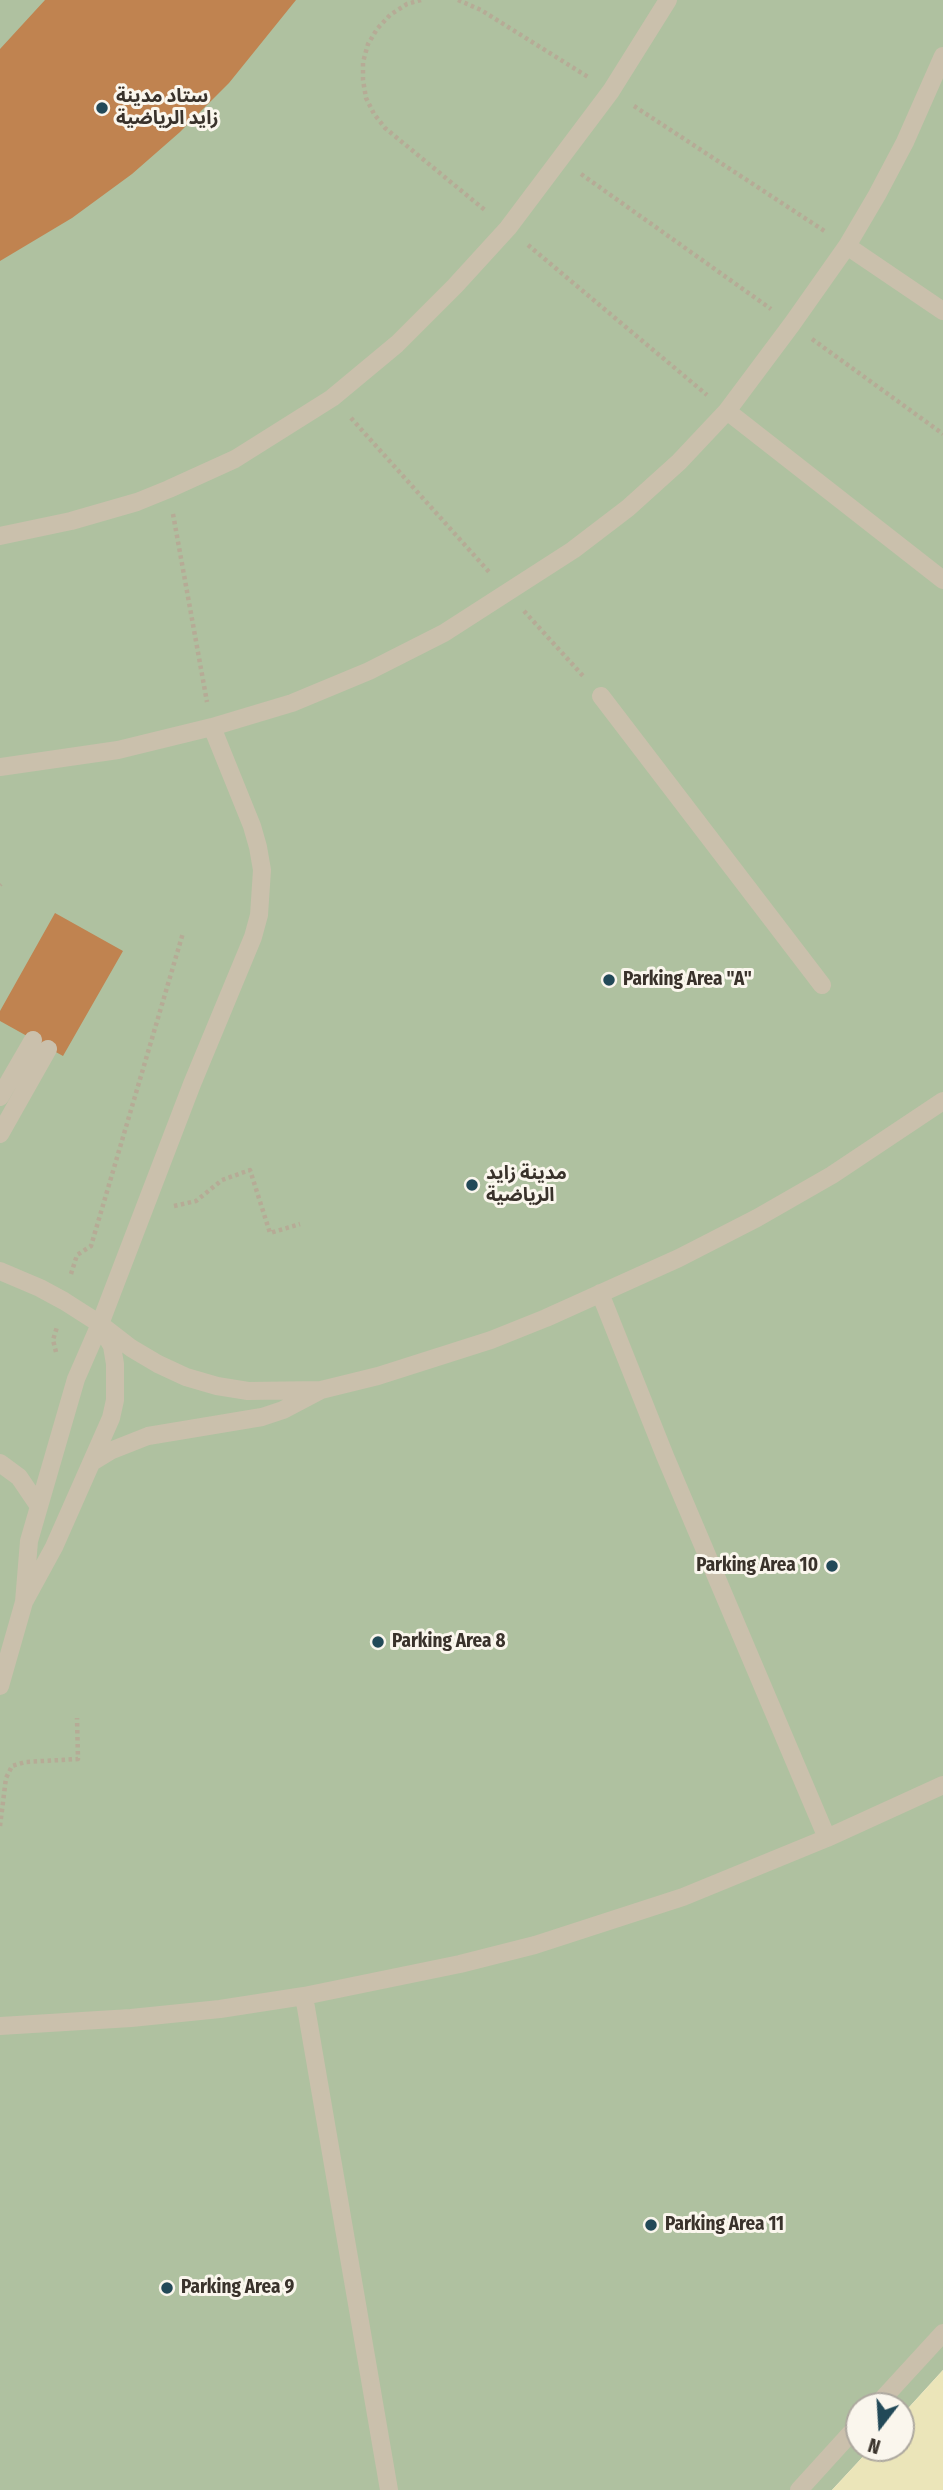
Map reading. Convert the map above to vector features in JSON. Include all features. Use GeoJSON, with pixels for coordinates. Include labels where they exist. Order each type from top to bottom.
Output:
{"type":"FeatureCollection","features":[{"type":"Feature","properties":{"kind":"lane"},"geometry":{"type":"LineString","coordinates":[[0,536],[82,518],[169,489],[235,459],[332,398],[397,344],[508,228],[611,91],[668,0]]}},
{"type":"Feature","properties":{"kind":"lane"},"geometry":{"type":"LineString","coordinates":[[0,767],[118,750],[212,727],[292,703],[369,671],[444,633],[573,550],[628,508],[679,462],[727,411],[847,246],[905,142],[943,56]]}},
{"type":"Feature","properties":{"kind":"lane"},"geometry":{"type":"LineString","coordinates":[[847,246],[943,311]]}},
{"type":"Feature","properties":{"kind":"lane"},"geometry":{"type":"LineString","coordinates":[[727,411],[943,580]]}},
{"type":"Feature","properties":{"kind":"lane"},"geometry":{"type":"LineString","coordinates":[[601,696],[822,985]]}},
{"type":"Feature","properties":{"kind":"lane"},"geometry":{"type":"LineString","coordinates":[[0,1686],[24,1602],[29,1541],[76,1379],[253,937],[259,915],[262,870],[258,847],[212,727]]}},
{"type":"Feature","properties":{"kind":"lane"},"geometry":{"type":"LineString","coordinates":[[0,1097],[41,1044],[0,1135]]}},
{"type":"Feature","properties":{"kind":"lane"},"geometry":{"type":"LineString","coordinates":[[0,1271],[64,1301],[158,1364],[207,1383],[248,1391],[321,1390],[379,1376],[480,1344],[546,1318],[679,1258],[832,1175],[943,1101]]}},
{"type":"Feature","properties":{"kind":"lane"},"geometry":{"type":"LineString","coordinates":[[600,1293],[665,1456],[827,1838]]}},
{"type":"Feature","properties":{"kind":"lane"},"geometry":{"type":"LineString","coordinates":[[24,1602],[54,1547],[111,1418],[116,1382],[112,1346],[100,1324]]}},
{"type":"Feature","properties":{"kind":"lane"},"geometry":{"type":"LineString","coordinates":[[92,1462],[110,1451],[148,1436],[262,1417],[293,1406],[321,1390]]}},
{"type":"Feature","properties":{"kind":"lane"},"geometry":{"type":"LineString","coordinates":[[0,1462],[19,1477],[38,1505]]}},
{"type":"Feature","properties":{"kind":"lane"},"geometry":{"type":"LineString","coordinates":[[0,2026],[131,2018],[303,1996],[460,1964],[536,1945],[683,1897],[827,1838],[943,1785]]}},
{"type":"Feature","properties":{"kind":"lane"},"geometry":{"type":"LineString","coordinates":[[303,1996],[389,2490]]}},
{"type":"Feature","properties":{"kind":"lane"},"geometry":{"type":"LineString","coordinates":[[889,2392],[943,2333]]}},
{"type":"Feature","properties":{"kind":"lane"},"geometry":{"type":"LineString","coordinates":[[799,2490],[845,2439]]}},
{"type":"Feature","properties":{"kind":"path"},"geometry":{"type":"LineString","coordinates":[[458,0],[481,10],[611,91],[847,246]]}},
{"type":"Feature","properties":{"kind":"path"},"geometry":{"type":"LineString","coordinates":[[560,160],[943,434]]}},
{"type":"Feature","properties":{"kind":"path"},"geometry":{"type":"LineString","coordinates":[[332,398],[601,696]]}},
{"type":"Feature","properties":{"kind":"path"},"geometry":{"type":"LineString","coordinates":[[169,489],[212,727]]}},
{"type":"Feature","properties":{"kind":"path"},"geometry":{"type":"LineString","coordinates":[[59,1365],[53,1340],[76,1255],[91,1246],[183,933]]}},
{"type":"Feature","properties":{"kind":"path"},"geometry":{"type":"LineString","coordinates":[[110,1182],[174,1206],[196,1201],[233,1175],[250,1170],[270,1233],[300,1224]]}},
{"type":"Feature","properties":{"kind":"path"},"geometry":{"type":"LineString","coordinates":[[0,1826],[2,1795],[8,1771],[18,1763],[78,1759],[77,1718]]}},
{"type":"Feature","properties":{"kind":"green space","name":"مدينة زايد الرياضية"},"geometry":{"type":"Polygon","coordinates":[[[0,0],[943,0],[943,2370],[915,2401],[915,2392],[845,2392],[845,2462],[858,2462],[832,2490],[0,2490],[0,0]]]}},
{"type":"Feature","properties":{"kind":"sand"},"geometry":{"type":"Polygon","coordinates":[[[943,2370],[943,2490],[832,2490],[858,2462],[915,2462],[915,2401],[943,2370]]]}},
{"type":"Feature","properties":{"kind":"building","name":"ستاد مدينة زايد الرياضية"},"geometry":{"type":"Polygon","coordinates":[[[45,0],[296,0],[229,83],[180,132],[132,174],[72,218],[0,261],[0,49],[45,0]]]}},
{"type":"Feature","properties":{"kind":"building"},"geometry":{"type":"Polygon","coordinates":[[[55,913],[123,951],[63,1056],[0,1021],[0,1011],[55,913]]]}},
{"type":"Feature","properties":{"kind":"place","name":"ستاد مدينة زايد الرياضية"},"geometry":{"type":"Point","coordinates":[102,108]}},
{"type":"Feature","properties":{"kind":"place","name":"Parking Area \"A\""},"geometry":{"type":"Point","coordinates":[609,980]}},
{"type":"Feature","properties":{"kind":"place","name":"مدينة زايد الرياضية"},"geometry":{"type":"Point","coordinates":[472,1185]}},
{"type":"Feature","properties":{"kind":"place","name":"Parking Area 10"},"geometry":{"type":"Point","coordinates":[832,1566]}},
{"type":"Feature","properties":{"kind":"place","name":"Parking Area 8"},"geometry":{"type":"Point","coordinates":[378,1642]}},
{"type":"Feature","properties":{"kind":"place","name":"Parking Area 11"},"geometry":{"type":"Point","coordinates":[651,2225]}},
{"type":"Feature","properties":{"kind":"place","name":"Parking Area 9"},"geometry":{"type":"Point","coordinates":[167,2288]}}]}
